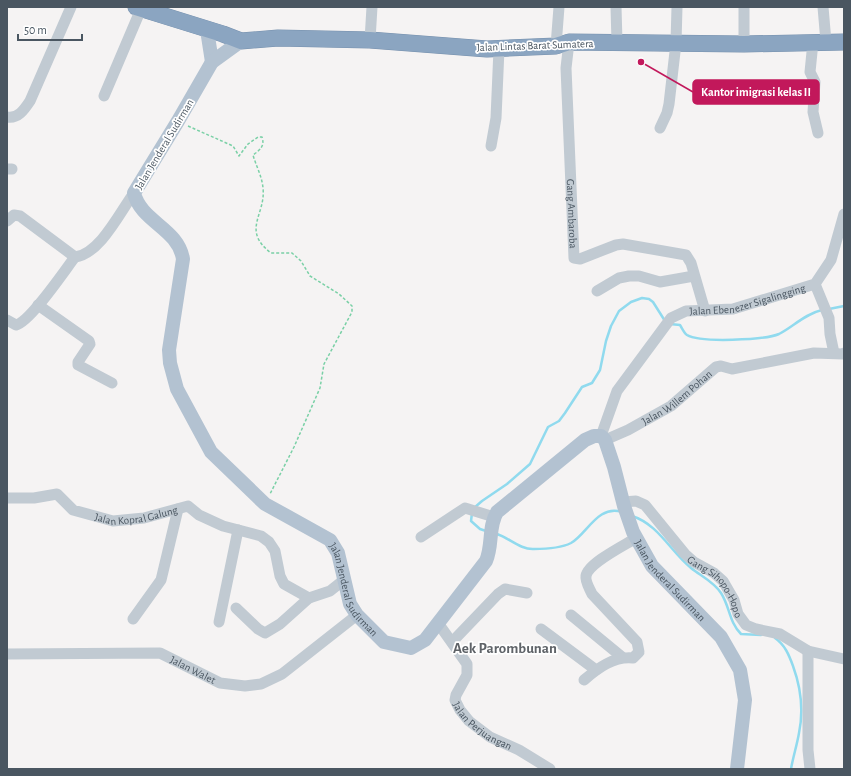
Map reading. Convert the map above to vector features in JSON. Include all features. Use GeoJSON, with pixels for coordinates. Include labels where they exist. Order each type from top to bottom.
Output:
{"type":"FeatureCollection","features":[{"type":"Feature","properties":{"kind":"highway","name":"Jalan Lintas Barat Sumatera"},"geometry":{"type":"LineString","coordinates":[[140,8],[241,41],[278,38],[370,40],[499,49],[562,44],[617,42],[744,44],[844,42]]}},
{"type":"Feature","properties":{"kind":"main road"},"geometry":{"type":"LineString","coordinates":[[207,30],[212,62]]}},
{"type":"Feature","properties":{"kind":"main road","name":"Jalan Jenderal Sudirman"},"geometry":{"type":"LineString","coordinates":[[241,41],[212,62],[178,122],[134,193],[136,204],[151,219],[169,232],[178,243],[182,251],[183,260],[169,350],[170,363],[177,389],[211,452],[265,504],[330,540],[338,553],[350,604],[357,615],[384,642],[411,648],[425,640],[486,561],[492,540],[484,516]]}},
{"type":"Feature","properties":{"kind":"main road"},"geometry":{"type":"LineString","coordinates":[[484,516],[501,508],[585,440],[594,436],[603,438]]}},
{"type":"Feature","properties":{"kind":"main road","name":"Jalan Jenderal Sudirman"},"geometry":{"type":"LineString","coordinates":[[603,438],[614,467],[623,504],[635,535],[652,566],[721,637],[740,670],[744,685],[745,700],[737,769]]}},
{"type":"Feature","properties":{"kind":"street"},"geometry":{"type":"LineString","coordinates":[[7,117],[12,118],[20,114],[30,101],[71,7]]}},
{"type":"Feature","properties":{"kind":"street"},"geometry":{"type":"LineString","coordinates":[[370,40],[372,7]]}},
{"type":"Feature","properties":{"kind":"street"},"geometry":{"type":"LineString","coordinates":[[559,7],[562,44]]}},
{"type":"Feature","properties":{"kind":"street"},"geometry":{"type":"LineString","coordinates":[[616,7],[617,42]]}},
{"type":"Feature","properties":{"kind":"street"},"geometry":{"type":"LineString","coordinates":[[660,128],[667,113],[676,43],[677,7]]}},
{"type":"Feature","properties":{"kind":"street"},"geometry":{"type":"LineString","coordinates":[[744,7],[744,44]]}},
{"type":"Feature","properties":{"kind":"street"},"geometry":{"type":"LineString","coordinates":[[818,133],[813,112],[815,82],[810,72],[819,42],[823,7]]}},
{"type":"Feature","properties":{"kind":"street"},"geometry":{"type":"LineString","coordinates":[[104,96],[140,8]]}},
{"type":"Feature","properties":{"kind":"street","name":"Gang Ambaroba"},"geometry":{"type":"LineString","coordinates":[[562,44],[566,68],[574,258],[580,259],[616,245],[623,244],[686,255],[691,263],[705,311]]}},
{"type":"Feature","properties":{"kind":"street"},"geometry":{"type":"LineString","coordinates":[[491,146],[496,118],[499,49]]}},
{"type":"Feature","properties":{"kind":"street"},"geometry":{"type":"LineString","coordinates":[[7,320],[16,325],[21,324],[38,305],[75,257],[87,254],[98,245],[134,193]]}},
{"type":"Feature","properties":{"kind":"street","name":"Jalan Ebenezer Sigalingging"},"geometry":{"type":"LineString","coordinates":[[603,438],[617,391],[662,328],[671,318],[681,311],[733,309],[815,284],[831,260],[842,227],[844,214]]}},
{"type":"Feature","properties":{"kind":"street"},"geometry":{"type":"LineString","coordinates":[[7,221],[14,215],[20,216],[75,257]]}},
{"type":"Feature","properties":{"kind":"street"},"geometry":{"type":"LineString","coordinates":[[597,291],[619,278],[629,276],[639,276],[660,282],[694,276]]}},
{"type":"Feature","properties":{"kind":"street"},"geometry":{"type":"LineString","coordinates":[[815,284],[827,313],[830,334],[839,353]]}},
{"type":"Feature","properties":{"kind":"street"},"geometry":{"type":"LineString","coordinates":[[38,305],[89,341],[90,344],[78,362],[78,365],[112,384]]}},
{"type":"Feature","properties":{"kind":"street","name":"Jalan Willem Pohan"},"geometry":{"type":"LineString","coordinates":[[603,438],[628,430],[671,406],[716,367],[721,366],[732,369],[793,355],[814,352],[839,353]]}},
{"type":"Feature","properties":{"kind":"street","name":"Jalan Kopral Galung"},"geometry":{"type":"LineString","coordinates":[[7,498],[34,498],[57,494],[73,510],[113,521],[144,518],[188,506],[211,522],[261,536],[269,542],[275,550],[280,576],[284,584],[309,598]]}},
{"type":"Feature","properties":{"kind":"street","name":"Gang Sihopo-Hopo"},"geometry":{"type":"LineString","coordinates":[[623,504],[636,501],[645,505],[685,554],[694,562],[714,573],[723,581],[734,600],[738,614],[746,625],[756,629],[780,634],[808,651],[844,659]]}},
{"type":"Feature","properties":{"kind":"street"},"geometry":{"type":"LineString","coordinates":[[133,619],[161,580],[178,509]]}},
{"type":"Feature","properties":{"kind":"street"},"geometry":{"type":"LineString","coordinates":[[421,537],[460,510],[484,516]]}},
{"type":"Feature","properties":{"kind":"street"},"geometry":{"type":"LineString","coordinates":[[219,622],[238,530]]}},
{"type":"Feature","properties":{"kind":"street"},"geometry":{"type":"LineString","coordinates":[[584,680],[596,670],[622,657],[633,658],[640,652],[639,646],[592,594],[586,576],[590,568],[635,535]]}},
{"type":"Feature","properties":{"kind":"street"},"geometry":{"type":"LineString","coordinates":[[236,608],[258,629],[265,633],[280,624],[309,598],[330,591],[345,579]]}},
{"type":"Feature","properties":{"kind":"street"},"geometry":{"type":"LineString","coordinates":[[452,642],[498,594],[505,589],[527,593]]}},
{"type":"Feature","properties":{"kind":"street","name":"Jalan Walet"},"geometry":{"type":"LineString","coordinates":[[7,654],[160,653],[220,683],[245,686],[261,684],[282,674],[357,615]]}},
{"type":"Feature","properties":{"kind":"street"},"geometry":{"type":"LineString","coordinates":[[571,615],[622,657]]}},
{"type":"Feature","properties":{"kind":"street","name":"Jalan Perjuangan"},"geometry":{"type":"LineString","coordinates":[[438,623],[465,658],[468,670],[455,700],[460,710],[469,721],[490,737],[519,750],[550,769]]}},
{"type":"Feature","properties":{"kind":"street"},"geometry":{"type":"LineString","coordinates":[[541,629],[596,670]]}},
{"type":"Feature","properties":{"kind":"street"},"geometry":{"type":"LineString","coordinates":[[808,651],[808,750],[810,769]]}},
{"type":"Feature","properties":{"kind":"path"},"geometry":{"type":"LineString","coordinates":[[178,122],[233,146],[239,156],[248,144],[258,136],[262,137],[263,142],[261,149],[253,155],[263,186],[263,195],[256,229],[257,239],[271,253],[292,253],[301,261],[310,276],[339,294],[352,306],[352,312],[324,364],[320,388],[294,447],[265,504]]}},
{"type":"Feature","properties":{"kind":"waterway"},"geometry":{"type":"LineString","coordinates":[[474,508],[507,484],[530,464],[548,427],[559,421],[582,387],[592,383],[600,370],[606,341],[611,326],[619,311],[631,302],[642,298],[649,299],[653,302],[665,321]]}},
{"type":"Feature","properties":{"kind":"waterway"},"geometry":{"type":"LineString","coordinates":[[829,309],[844,306]]}},
{"type":"Feature","properties":{"kind":"waterway"},"geometry":{"type":"LineString","coordinates":[[670,324],[680,325],[687,335],[694,338],[718,340],[761,338],[779,334],[805,317],[822,310]]}},
{"type":"Feature","properties":{"kind":"waterway"},"geometry":{"type":"LineString","coordinates":[[497,534],[524,548],[543,549],[558,547],[567,545],[577,539],[594,521],[606,512],[622,512]]}},
{"type":"Feature","properties":{"kind":"waterway"},"geometry":{"type":"LineString","coordinates":[[472,513],[471,521],[480,529],[486,531]]}},
{"type":"Feature","properties":{"kind":"waterway"},"geometry":{"type":"LineString","coordinates":[[632,516],[649,525],[664,539],[684,562],[718,589],[724,598],[734,624],[741,634],[761,635]]}},
{"type":"Feature","properties":{"kind":"waterway"},"geometry":{"type":"LineString","coordinates":[[775,638],[784,647],[790,658],[796,674],[801,699],[801,724],[791,769]]}},
{"type":"Feature","properties":{"kind":"place","name":"Kantor imigrasi kelas II"},"geometry":{"type":"Point","coordinates":[641,62]}},
{"type":"Feature","properties":{"kind":"district","name":"Aek Parombunan"},"geometry":{"type":"Point","coordinates":[505,648]}}]}
